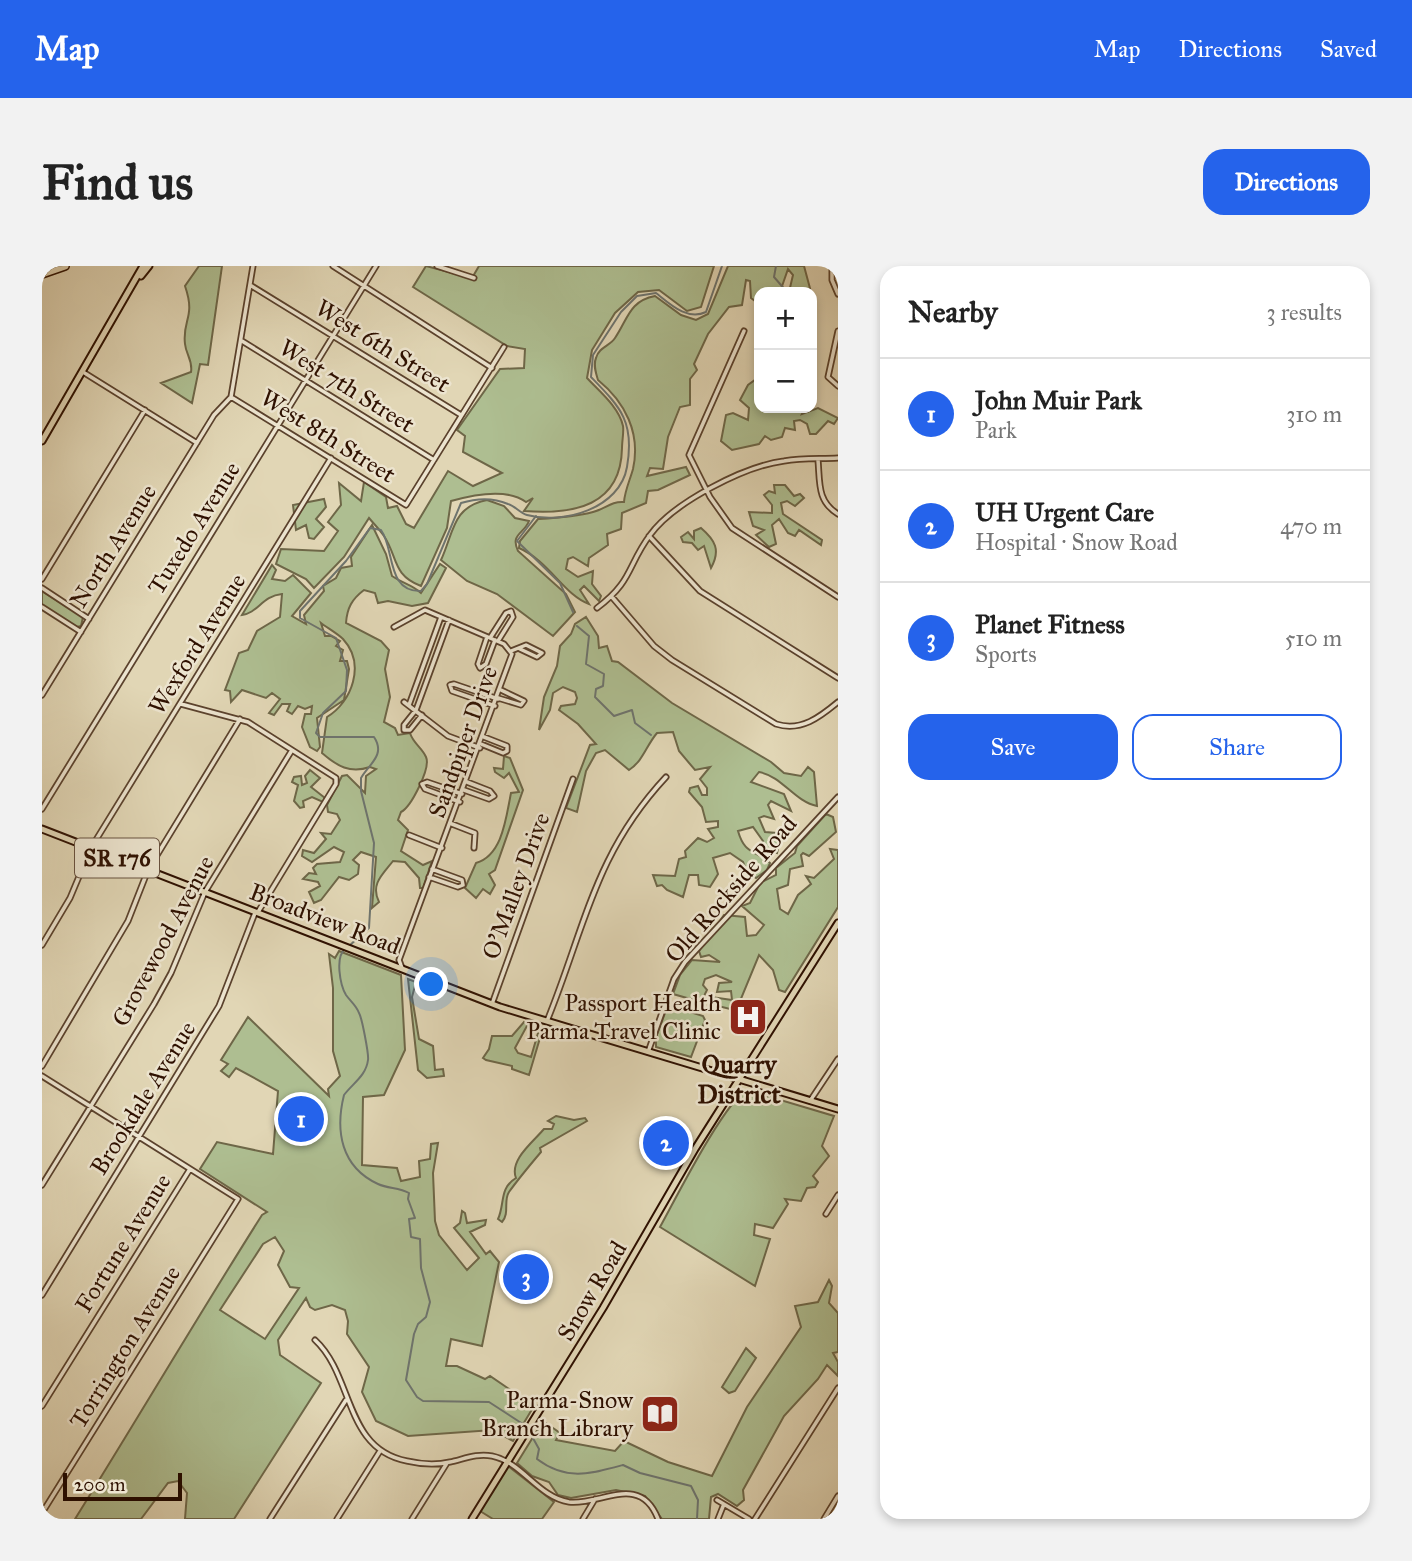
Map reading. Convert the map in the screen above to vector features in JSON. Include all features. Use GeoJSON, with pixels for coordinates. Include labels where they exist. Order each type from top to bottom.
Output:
{"type":"FeatureCollection","features":[{"type":"Feature","properties":{"kind":"highway"},"geometry":{"type":"LineString","coordinates":[[43,274],[65,266]]}},
{"type":"Feature","properties":{"kind":"main road"},"geometry":{"type":"LineString","coordinates":[[42,442],[143,266]]}},
{"type":"Feature","properties":{"kind":"main road"},"geometry":{"type":"LineString","coordinates":[[136,281],[149,266]]}},
{"type":"Feature","properties":{"kind":"main road","name":"Broadview Road"},"geometry":{"type":"LineString","coordinates":[[42,829],[492,1004],[838,1109]]}},
{"type":"Feature","properties":{"kind":"main road","name":"Snow Road"},"geometry":{"type":"LineString","coordinates":[[472,1519],[838,923]]}},
{"type":"Feature","properties":{"kind":"street"},"geometry":{"type":"LineString","coordinates":[[232,397],[253,266]]}},
{"type":"Feature","properties":{"kind":"street"},"geometry":{"type":"LineString","coordinates":[[332,266],[492,368]]}},
{"type":"Feature","properties":{"kind":"street","name":"Tuxedo Avenue"},"geometry":{"type":"LineString","coordinates":[[42,809],[376,266]]}},
{"type":"Feature","properties":{"kind":"street"},"geometry":{"type":"LineString","coordinates":[[437,266],[474,278]]}},
{"type":"Feature","properties":{"kind":"street"},"geometry":{"type":"LineString","coordinates":[[453,271],[456,266]]}},
{"type":"Feature","properties":{"kind":"street"},"geometry":{"type":"LineString","coordinates":[[832,266],[832,280],[838,294]]}},
{"type":"Feature","properties":{"kind":"street","name":"West 6th Street"},"geometry":{"type":"LineString","coordinates":[[250,285],[461,415]]}},
{"type":"Feature","properties":{"kind":"street"},"geometry":{"type":"LineString","coordinates":[[744,331],[689,455],[725,520],[740,536],[838,597]]}},
{"type":"Feature","properties":{"kind":"street"},"geometry":{"type":"LineString","coordinates":[[836,385],[828,377],[838,331]]}},
{"type":"Feature","properties":{"kind":"street","name":"West 7th Street"},"geometry":{"type":"LineString","coordinates":[[242,341],[434,460]]}},
{"type":"Feature","properties":{"kind":"street"},"geometry":{"type":"LineString","coordinates":[[434,460],[504,347]]}},
{"type":"Feature","properties":{"kind":"street"},"geometry":{"type":"LineString","coordinates":[[83,372],[197,443]]}},
{"type":"Feature","properties":{"kind":"street","name":"North Avenue"},"geometry":{"type":"LineString","coordinates":[[42,695],[214,415],[232,397]]}},
{"type":"Feature","properties":{"kind":"street","name":"West 8th Street"},"geometry":{"type":"LineString","coordinates":[[232,397],[406,505],[434,460]]}},
{"type":"Feature","properties":{"kind":"street"},"geometry":{"type":"LineString","coordinates":[[42,579],[145,410]]}},
{"type":"Feature","properties":{"kind":"street","name":"Wexford Avenue"},"geometry":{"type":"LineString","coordinates":[[42,945],[70,898],[91,848],[331,458]]}},
{"type":"Feature","properties":{"kind":"street"},"geometry":{"type":"LineString","coordinates":[[597,608],[626,582],[649,536],[679,508],[757,467],[785,461],[838,458]]}},
{"type":"Feature","properties":{"kind":"street"},"geometry":{"type":"LineString","coordinates":[[818,460],[820,497],[825,506],[838,514]]}},
{"type":"Feature","properties":{"kind":"street"},"geometry":{"type":"LineString","coordinates":[[649,536],[700,592],[838,678]]}},
{"type":"Feature","properties":{"kind":"street"},"geometry":{"type":"LineString","coordinates":[[42,588],[89,619]]}},
{"type":"Feature","properties":{"kind":"street"},"geometry":{"type":"LineString","coordinates":[[612,597],[654,646],[672,660],[776,724],[785,727],[810,723],[838,702]]}},
{"type":"Feature","properties":{"kind":"street"},"geometry":{"type":"LineString","coordinates":[[42,607],[81,632]]}},
{"type":"Feature","properties":{"kind":"street","name":"Sandpiper Drive"},"geometry":{"type":"LineString","coordinates":[[394,628],[420,610],[492,639],[511,651],[501,690],[484,737],[399,960],[402,968]]}},
{"type":"Feature","properties":{"kind":"street"},"geometry":{"type":"LineString","coordinates":[[492,639],[478,664],[480,668],[486,664],[492,639],[513,617],[511,611],[506,613],[492,639]]}},
{"type":"Feature","properties":{"kind":"street"},"geometry":{"type":"LineString","coordinates":[[409,705],[441,617]]}},
{"type":"Feature","properties":{"kind":"street"},"geometry":{"type":"LineString","coordinates":[[422,715],[410,730],[405,731],[403,727],[416,710],[449,620]]}},
{"type":"Feature","properties":{"kind":"street"},"geometry":{"type":"LineString","coordinates":[[511,651],[527,645],[542,653],[537,657],[520,649]]}},
{"type":"Feature","properties":{"kind":"street"},"geometry":{"type":"LineString","coordinates":[[495,706],[452,691],[449,687],[454,684],[521,705],[524,701],[501,690]]}},
{"type":"Feature","properties":{"kind":"street"},"geometry":{"type":"LineString","coordinates":[[404,702],[448,736],[503,753],[508,751],[507,746],[484,737]]}},
{"type":"Feature","properties":{"kind":"street"},"geometry":{"type":"LineString","coordinates":[[181,704],[240,719],[292,750]]}},
{"type":"Feature","properties":{"kind":"street"},"geometry":{"type":"LineString","coordinates":[[42,1066],[128,921],[148,870],[240,719]]}},
{"type":"Feature","properties":{"kind":"street","name":"Brookdale Avenue"},"geometry":{"type":"LineString","coordinates":[[42,1295],[219,1006],[257,911],[336,784],[336,778],[292,750]]}},
{"type":"Feature","properties":{"kind":"street","name":"Grovewood Avenue"},"geometry":{"type":"LineString","coordinates":[[42,1185],[171,973],[205,892],[292,750]]}},
{"type":"Feature","properties":{"kind":"street"},"geometry":{"type":"LineString","coordinates":[[547,1021],[611,850],[635,812],[666,776]]}},
{"type":"Feature","properties":{"kind":"street","name":"O'Malley Drive"},"geometry":{"type":"LineString","coordinates":[[492,1004],[573,779]]}},
{"type":"Feature","properties":{"kind":"street"},"geometry":{"type":"LineString","coordinates":[[460,802],[425,789],[422,784],[426,782],[489,799],[494,796],[491,791],[467,782]]}},
{"type":"Feature","properties":{"kind":"street","name":"Old Rockside Road"},"geometry":{"type":"LineString","coordinates":[[648,1052],[681,967],[838,797]]}},
{"type":"Feature","properties":{"kind":"street"},"geometry":{"type":"LineString","coordinates":[[452,824],[475,833],[474,848]]}},
{"type":"Feature","properties":{"kind":"street"},"geometry":{"type":"LineString","coordinates":[[410,835],[442,848]]}},
{"type":"Feature","properties":{"kind":"street"},"geometry":{"type":"LineString","coordinates":[[429,877],[458,887],[463,885],[462,880],[432,869]]}},
{"type":"Feature","properties":{"kind":"street"},"geometry":{"type":"LineString","coordinates":[[810,1101],[838,1059]]}},
{"type":"Feature","properties":{"kind":"street"},"geometry":{"type":"LineString","coordinates":[[42,1076],[190,1169]]}},
{"type":"Feature","properties":{"kind":"street","name":"Torrington Avenue"},"geometry":{"type":"LineString","coordinates":[[42,1513],[238,1199],[190,1169]]}},
{"type":"Feature","properties":{"kind":"street","name":"Fortune Avenue"},"geometry":{"type":"LineString","coordinates":[[42,1406],[190,1169]]}},
{"type":"Feature","properties":{"kind":"street"},"geometry":{"type":"LineString","coordinates":[[826,1214],[838,1195]]}},
{"type":"Feature","properties":{"kind":"street"},"geometry":{"type":"LineString","coordinates":[[315,1340],[326,1350],[359,1427],[380,1451],[406,1461],[447,1463],[482,1455],[507,1462],[556,1497],[570,1502],[595,1499],[613,1493],[627,1493],[642,1498],[656,1517]]}},
{"type":"Feature","properties":{"kind":"street"},"geometry":{"type":"LineString","coordinates":[[755,1519],[838,1388]]}},
{"type":"Feature","properties":{"kind":"street"},"geometry":{"type":"LineString","coordinates":[[271,1519],[346,1400]]}},
{"type":"Feature","properties":{"kind":"street"},"geometry":{"type":"LineString","coordinates":[[337,1519],[380,1451]]}},
{"type":"Feature","properties":{"kind":"street"},"geometry":{"type":"LineString","coordinates":[[412,1519],[447,1463]]}},
{"type":"Feature","properties":{"kind":"street"},"geometry":{"type":"LineString","coordinates":[[824,1519],[838,1496]]}},
{"type":"Feature","properties":{"kind":"street"},"geometry":{"type":"LineString","coordinates":[[583,1519],[595,1499]]}},
{"type":"Feature","properties":{"kind":"street"},"geometry":{"type":"LineString","coordinates":[[717,1500],[749,1519]]}},
{"type":"Feature","properties":{"kind":"street"},"geometry":{"type":"LineString","coordinates":[[718,1519],[724,1504]]}},
{"type":"Feature","properties":{"kind":"green space"},"geometry":{"type":"Polygon","coordinates":[[[199,266],[222,266],[208,365],[200,364],[192,403],[161,383],[191,372],[185,344],[189,305],[185,286],[199,266]]]}},
{"type":"Feature","properties":{"kind":"green space"},"geometry":{"type":"Polygon","coordinates":[[[426,266],[472,278],[479,266],[714,266],[701,307],[687,311],[659,290],[638,292],[615,313],[592,350],[587,378],[613,406],[623,428],[620,468],[604,494],[577,508],[543,512],[524,511],[533,498],[526,502],[509,495],[479,495],[451,501],[447,528],[421,586],[400,571],[384,536],[369,518],[344,557],[314,588],[306,579],[276,564],[281,549],[324,551],[338,531],[328,522],[341,505],[339,483],[361,501],[364,482],[386,497],[388,508],[397,506],[406,524],[414,528],[448,471],[473,486],[502,473],[463,452],[465,436],[457,430],[500,369],[524,368],[525,349],[507,346],[413,287],[426,266]]]}},
{"type":"Feature","properties":{"kind":"green space"},"geometry":{"type":"Polygon","coordinates":[[[728,266],[804,266],[810,287],[790,287],[793,275],[788,269],[782,287],[754,287],[754,300],[751,298],[750,281],[746,280],[742,305],[729,307],[708,334],[694,364],[697,370],[690,379],[690,405],[680,407],[668,437],[663,469],[650,468],[647,476],[686,467],[690,475],[658,490],[648,491],[646,503],[622,513],[621,529],[607,534],[608,545],[589,558],[588,566],[573,557],[568,559],[566,569],[578,577],[593,571],[592,584],[601,596],[599,601],[584,586],[580,590],[589,604],[580,600],[539,561],[519,548],[520,541],[538,519],[579,515],[624,502],[635,456],[633,431],[623,408],[598,380],[595,361],[597,354],[615,338],[634,306],[655,296],[681,315],[696,320],[708,314],[728,266]]]}},
{"type":"Feature","properties":{"kind":"green space"},"geometry":{"type":"Polygon","coordinates":[[[754,381],[754,413],[817,413],[818,408],[838,418],[834,424],[828,421],[816,434],[810,434],[807,424],[800,420],[794,421],[795,430],[785,428],[782,437],[771,440],[765,436],[759,444],[732,450],[721,441],[726,415],[733,413],[748,420],[749,408],[740,400],[748,385],[754,381]]]}},
{"type":"Feature","properties":{"kind":"green space"},"geometry":{"type":"Polygon","coordinates":[[[774,485],[785,485],[794,496],[800,494],[804,498],[795,506],[787,501],[781,503],[783,514],[822,540],[821,545],[799,530],[795,536],[788,533],[779,519],[772,525],[776,544],[769,547],[756,535],[764,530],[753,526],[749,512],[772,513],[772,505],[764,495],[769,491],[775,493],[774,485]]]}},
{"type":"Feature","properties":{"kind":"green space"},"geometry":{"type":"Polygon","coordinates":[[[324,499],[326,507],[316,519],[324,527],[314,539],[309,538],[306,525],[296,530],[293,505],[324,499]]]}},
{"type":"Feature","properties":{"kind":"green space"},"geometry":{"type":"Polygon","coordinates":[[[487,500],[504,506],[515,518],[529,521],[517,537],[518,551],[566,594],[575,612],[553,636],[497,594],[467,581],[441,560],[460,515],[476,503],[487,500]]]}},
{"type":"Feature","properties":{"kind":"green space"},"geometry":{"type":"Polygon","coordinates":[[[372,525],[386,554],[392,576],[421,593],[440,564],[446,568],[428,603],[412,606],[388,601],[378,603],[375,593],[364,590],[353,600],[348,613],[346,623],[381,641],[389,650],[385,669],[390,697],[384,722],[395,728],[398,735],[410,733],[427,762],[419,787],[398,820],[408,830],[401,851],[423,865],[432,861],[423,888],[420,888],[419,878],[405,862],[393,861],[379,880],[376,890],[379,902],[372,908],[376,857],[361,852],[353,860],[359,865],[358,874],[349,880],[339,877],[321,900],[314,903],[309,892],[320,886],[318,882],[303,879],[309,873],[316,874],[313,868],[317,864],[340,862],[344,852],[334,847],[312,862],[302,856],[303,850],[314,853],[326,839],[321,833],[331,834],[340,820],[337,814],[328,812],[327,805],[342,776],[347,775],[365,793],[366,776],[376,769],[344,768],[322,753],[327,717],[343,702],[349,692],[353,682],[354,660],[350,649],[341,637],[321,623],[325,636],[340,641],[336,646],[343,650],[340,661],[347,661],[349,669],[344,700],[317,718],[320,747],[317,751],[310,747],[302,727],[305,714],[311,714],[312,706],[305,709],[298,706],[292,714],[287,711],[290,704],[282,704],[274,715],[269,713],[280,699],[272,693],[266,698],[242,690],[231,702],[230,691],[225,690],[239,653],[248,650],[257,631],[280,617],[282,594],[275,595],[242,615],[272,565],[276,570],[272,579],[285,581],[293,575],[311,593],[292,616],[306,624],[304,615],[324,591],[323,586],[336,578],[341,568],[352,566],[351,557],[372,525]]]}},
{"type":"Feature","properties":{"kind":"green space"},"geometry":{"type":"Polygon","coordinates":[[[701,528],[715,546],[716,556],[711,568],[704,546],[698,550],[692,543],[683,542],[681,537],[688,532],[694,539],[694,531],[701,528]]]}},
{"type":"Feature","properties":{"kind":"green space"},"geometry":{"type":"Polygon","coordinates":[[[42,591],[83,617],[81,626],[77,627],[42,605],[42,591]]]}},
{"type":"Feature","properties":{"kind":"green space"},"geometry":{"type":"Polygon","coordinates":[[[586,617],[598,636],[599,648],[607,646],[612,661],[618,662],[672,703],[771,762],[784,773],[801,776],[808,767],[814,772],[817,806],[802,800],[767,774],[759,772],[751,782],[784,794],[791,811],[771,801],[768,805],[774,819],[764,816],[759,818],[765,832],[777,833],[780,841],[777,853],[757,848],[763,841],[753,827],[738,831],[747,848],[770,863],[767,870],[756,878],[747,872],[743,862],[730,853],[713,858],[718,874],[710,887],[699,885],[698,875],[689,875],[683,897],[662,885],[657,886],[653,875],[675,876],[679,859],[686,857],[685,851],[698,838],[707,842],[714,838],[708,829],[718,827],[718,821],[706,822],[702,807],[689,792],[690,788],[698,786],[702,795],[707,795],[707,788],[700,779],[710,767],[695,770],[679,751],[673,732],[657,733],[638,762],[629,770],[605,750],[596,753],[586,771],[577,812],[566,808],[590,745],[596,744],[578,724],[559,710],[561,706],[575,704],[575,692],[563,687],[553,693],[550,710],[539,730],[544,697],[557,666],[560,646],[571,634],[575,624],[586,617]]]}},
{"type":"Feature","properties":{"kind":"green space"},"geometry":{"type":"Polygon","coordinates":[[[504,756],[510,758],[523,790],[495,870],[489,874],[495,885],[490,894],[483,889],[476,898],[465,888],[476,863],[485,859],[498,844],[511,793],[519,792],[509,773],[504,778],[495,772],[494,768],[503,769],[504,756]]]}},
{"type":"Feature","properties":{"kind":"green space"},"geometry":{"type":"Polygon","coordinates":[[[310,770],[320,778],[311,787],[325,798],[323,802],[312,797],[303,801],[304,807],[300,808],[294,801],[298,785],[292,782],[294,777],[301,776],[302,785],[307,783],[305,776],[310,770]]]}},
{"type":"Feature","properties":{"kind":"green space"},"geometry":{"type":"Polygon","coordinates":[[[826,814],[833,817],[836,832],[809,856],[803,853],[803,866],[790,869],[788,885],[777,889],[780,909],[788,914],[798,895],[811,884],[806,876],[814,878],[834,859],[830,849],[838,850],[838,907],[785,992],[779,990],[773,970],[759,955],[738,1006],[730,1009],[710,1004],[712,997],[732,1000],[731,991],[717,992],[719,983],[732,982],[716,975],[705,979],[703,985],[707,990],[701,1002],[673,994],[680,975],[692,960],[720,962],[709,955],[701,957],[699,951],[724,915],[745,917],[747,936],[756,935],[764,925],[742,906],[750,903],[760,883],[776,875],[776,868],[795,853],[797,846],[826,814]]]}},
{"type":"Feature","properties":{"kind":"green space"},"geometry":{"type":"Polygon","coordinates":[[[339,951],[401,975],[405,1050],[384,1095],[363,1097],[362,1165],[397,1168],[401,1181],[420,1177],[419,1161],[430,1159],[431,1144],[438,1143],[433,1173],[435,1221],[439,1235],[467,1270],[479,1258],[454,1228],[460,1223],[462,1211],[467,1223],[486,1220],[485,1225],[470,1232],[486,1254],[490,1251],[499,1262],[482,1346],[451,1339],[446,1366],[457,1366],[485,1379],[490,1376],[534,1406],[513,1441],[493,1430],[408,1436],[376,1421],[362,1392],[369,1367],[347,1334],[345,1310],[332,1305],[315,1310],[310,1307],[306,1298],[278,1340],[280,1355],[321,1383],[234,1519],[185,1519],[187,1493],[178,1481],[168,1483],[141,1519],[75,1519],[238,1253],[262,1215],[267,1212],[200,1169],[217,1142],[273,1154],[278,1091],[236,1068],[229,1077],[221,1071],[228,1064],[221,1060],[248,1017],[329,1096],[328,1089],[340,1076],[333,1051],[333,988],[329,954],[335,958],[339,951]],[[275,1237],[263,1244],[220,1310],[265,1339],[299,1288],[290,1287],[278,1265],[284,1251],[275,1237]]]}},
{"type":"Feature","properties":{"kind":"green space"},"geometry":{"type":"Polygon","coordinates":[[[408,979],[416,982],[412,997],[419,1039],[433,1046],[435,1070],[443,1069],[444,1076],[427,1078],[418,1070],[408,979]]]}},
{"type":"Feature","properties":{"kind":"green space"},"geometry":{"type":"Polygon","coordinates":[[[668,1005],[703,1016],[705,1020],[691,1057],[656,1047],[656,1037],[668,1005]]]}},
{"type":"Feature","properties":{"kind":"green space"},"geometry":{"type":"Polygon","coordinates":[[[524,1022],[528,1024],[515,1048],[518,1053],[531,1057],[538,1033],[533,1025],[543,1028],[529,1075],[512,1069],[512,1066],[483,1058],[489,1049],[492,1036],[512,1036],[524,1022]]]}},
{"type":"Feature","properties":{"kind":"green space"},"geometry":{"type":"Polygon","coordinates":[[[747,1090],[834,1116],[822,1146],[829,1156],[813,1176],[818,1182],[815,1187],[807,1188],[801,1201],[785,1199],[788,1204],[773,1228],[755,1224],[754,1235],[770,1239],[755,1286],[660,1227],[713,1132],[737,1098],[747,1090]]]}},
{"type":"Feature","properties":{"kind":"green space"},"geometry":{"type":"Polygon","coordinates":[[[556,1116],[574,1120],[585,1118],[587,1121],[540,1148],[541,1152],[509,1192],[506,1215],[502,1222],[498,1219],[503,1197],[507,1187],[516,1178],[519,1158],[544,1129],[552,1129],[554,1124],[548,1121],[556,1116]]]}},
{"type":"Feature","properties":{"kind":"green space"},"geometry":{"type":"Polygon","coordinates":[[[829,1280],[832,1286],[829,1303],[838,1313],[838,1352],[833,1353],[838,1362],[838,1376],[827,1365],[818,1379],[784,1416],[743,1490],[744,1500],[737,1506],[718,1494],[711,1497],[709,1519],[662,1519],[645,1496],[616,1490],[571,1498],[558,1495],[549,1482],[532,1476],[517,1463],[543,1421],[560,1433],[556,1440],[615,1451],[624,1441],[668,1462],[712,1476],[747,1407],[801,1327],[795,1306],[818,1302],[829,1280]]]}},
{"type":"Feature","properties":{"kind":"green space"},"geometry":{"type":"Polygon","coordinates":[[[746,1348],[756,1358],[735,1391],[729,1393],[722,1387],[746,1348]]]}},
{"type":"Feature","properties":{"kind":"green space"},"geometry":{"type":"Polygon","coordinates":[[[508,1466],[554,1502],[542,1519],[493,1519],[480,1511],[508,1466]]]}},
{"type":"Feature","properties":{"kind":"waterway"},"geometry":{"type":"LineString","coordinates":[[349,946],[369,928],[374,843],[361,791],[361,778],[375,759],[378,749],[374,737],[320,737],[316,733],[323,713],[346,691],[347,670],[336,638],[300,618],[300,611],[346,561],[370,528],[381,530],[393,568],[402,585],[421,591],[427,584],[461,503],[490,499],[511,505],[527,515],[542,517],[573,515],[602,503],[614,493],[622,481],[627,467],[629,438],[623,416],[591,377],[593,355],[621,312],[637,296],[656,293],[686,313],[706,312],[722,266]]}},
{"type":"Feature","properties":{"kind":"waterway"},"geometry":{"type":"LineString","coordinates":[[776,266],[774,277],[783,287]]}},
{"type":"Feature","properties":{"kind":"waterway"},"geometry":{"type":"LineString","coordinates":[[536,516],[517,541],[560,583],[573,612]]}},
{"type":"Feature","properties":{"kind":"waterway"},"geometry":{"type":"LineString","coordinates":[[577,626],[589,636],[586,664],[604,674],[603,686],[596,689],[595,697],[614,716],[632,710],[635,723],[651,735]]}},
{"type":"Feature","properties":{"kind":"waterway"},"geometry":{"type":"LineString","coordinates":[[345,949],[340,958],[340,978],[346,995],[360,1016],[368,1057],[365,1071],[344,1095],[340,1122],[344,1147],[356,1168],[366,1177],[382,1186],[409,1193],[408,1199],[415,1218],[409,1219],[411,1237],[420,1239],[421,1268],[430,1302],[426,1317],[418,1324],[414,1334],[406,1380],[417,1397],[423,1401],[489,1402],[526,1426]]}},
{"type":"Feature","properties":{"kind":"waterway"},"geometry":{"type":"LineString","coordinates":[[529,1431],[539,1449],[537,1459],[558,1470],[578,1474],[623,1465],[640,1473],[691,1486],[698,1500],[697,1519]]}},
{"type":"Feature","properties":{"kind":"place","name":"Passport Health Parma Travel Clinic"},"geometry":{"type":"Point","coordinates":[748,1017]}},
{"type":"Feature","properties":{"kind":"place","name":"John Muir Park"},"geometry":{"type":"Point","coordinates":[301,1119]}},
{"type":"Feature","properties":{"kind":"place","name":"UH Urgent Care"},"geometry":{"type":"Point","coordinates":[666,1143]}},
{"type":"Feature","properties":{"kind":"place","name":"Planet Fitness"},"geometry":{"type":"Point","coordinates":[526,1277]}},
{"type":"Feature","properties":{"kind":"place","name":"Parma-Snow Branch Library"},"geometry":{"type":"Point","coordinates":[660,1414]}},
{"type":"Feature","properties":{"kind":"district","name":"Quarry District"},"geometry":{"type":"Point","coordinates":[739,1079]}}]}
